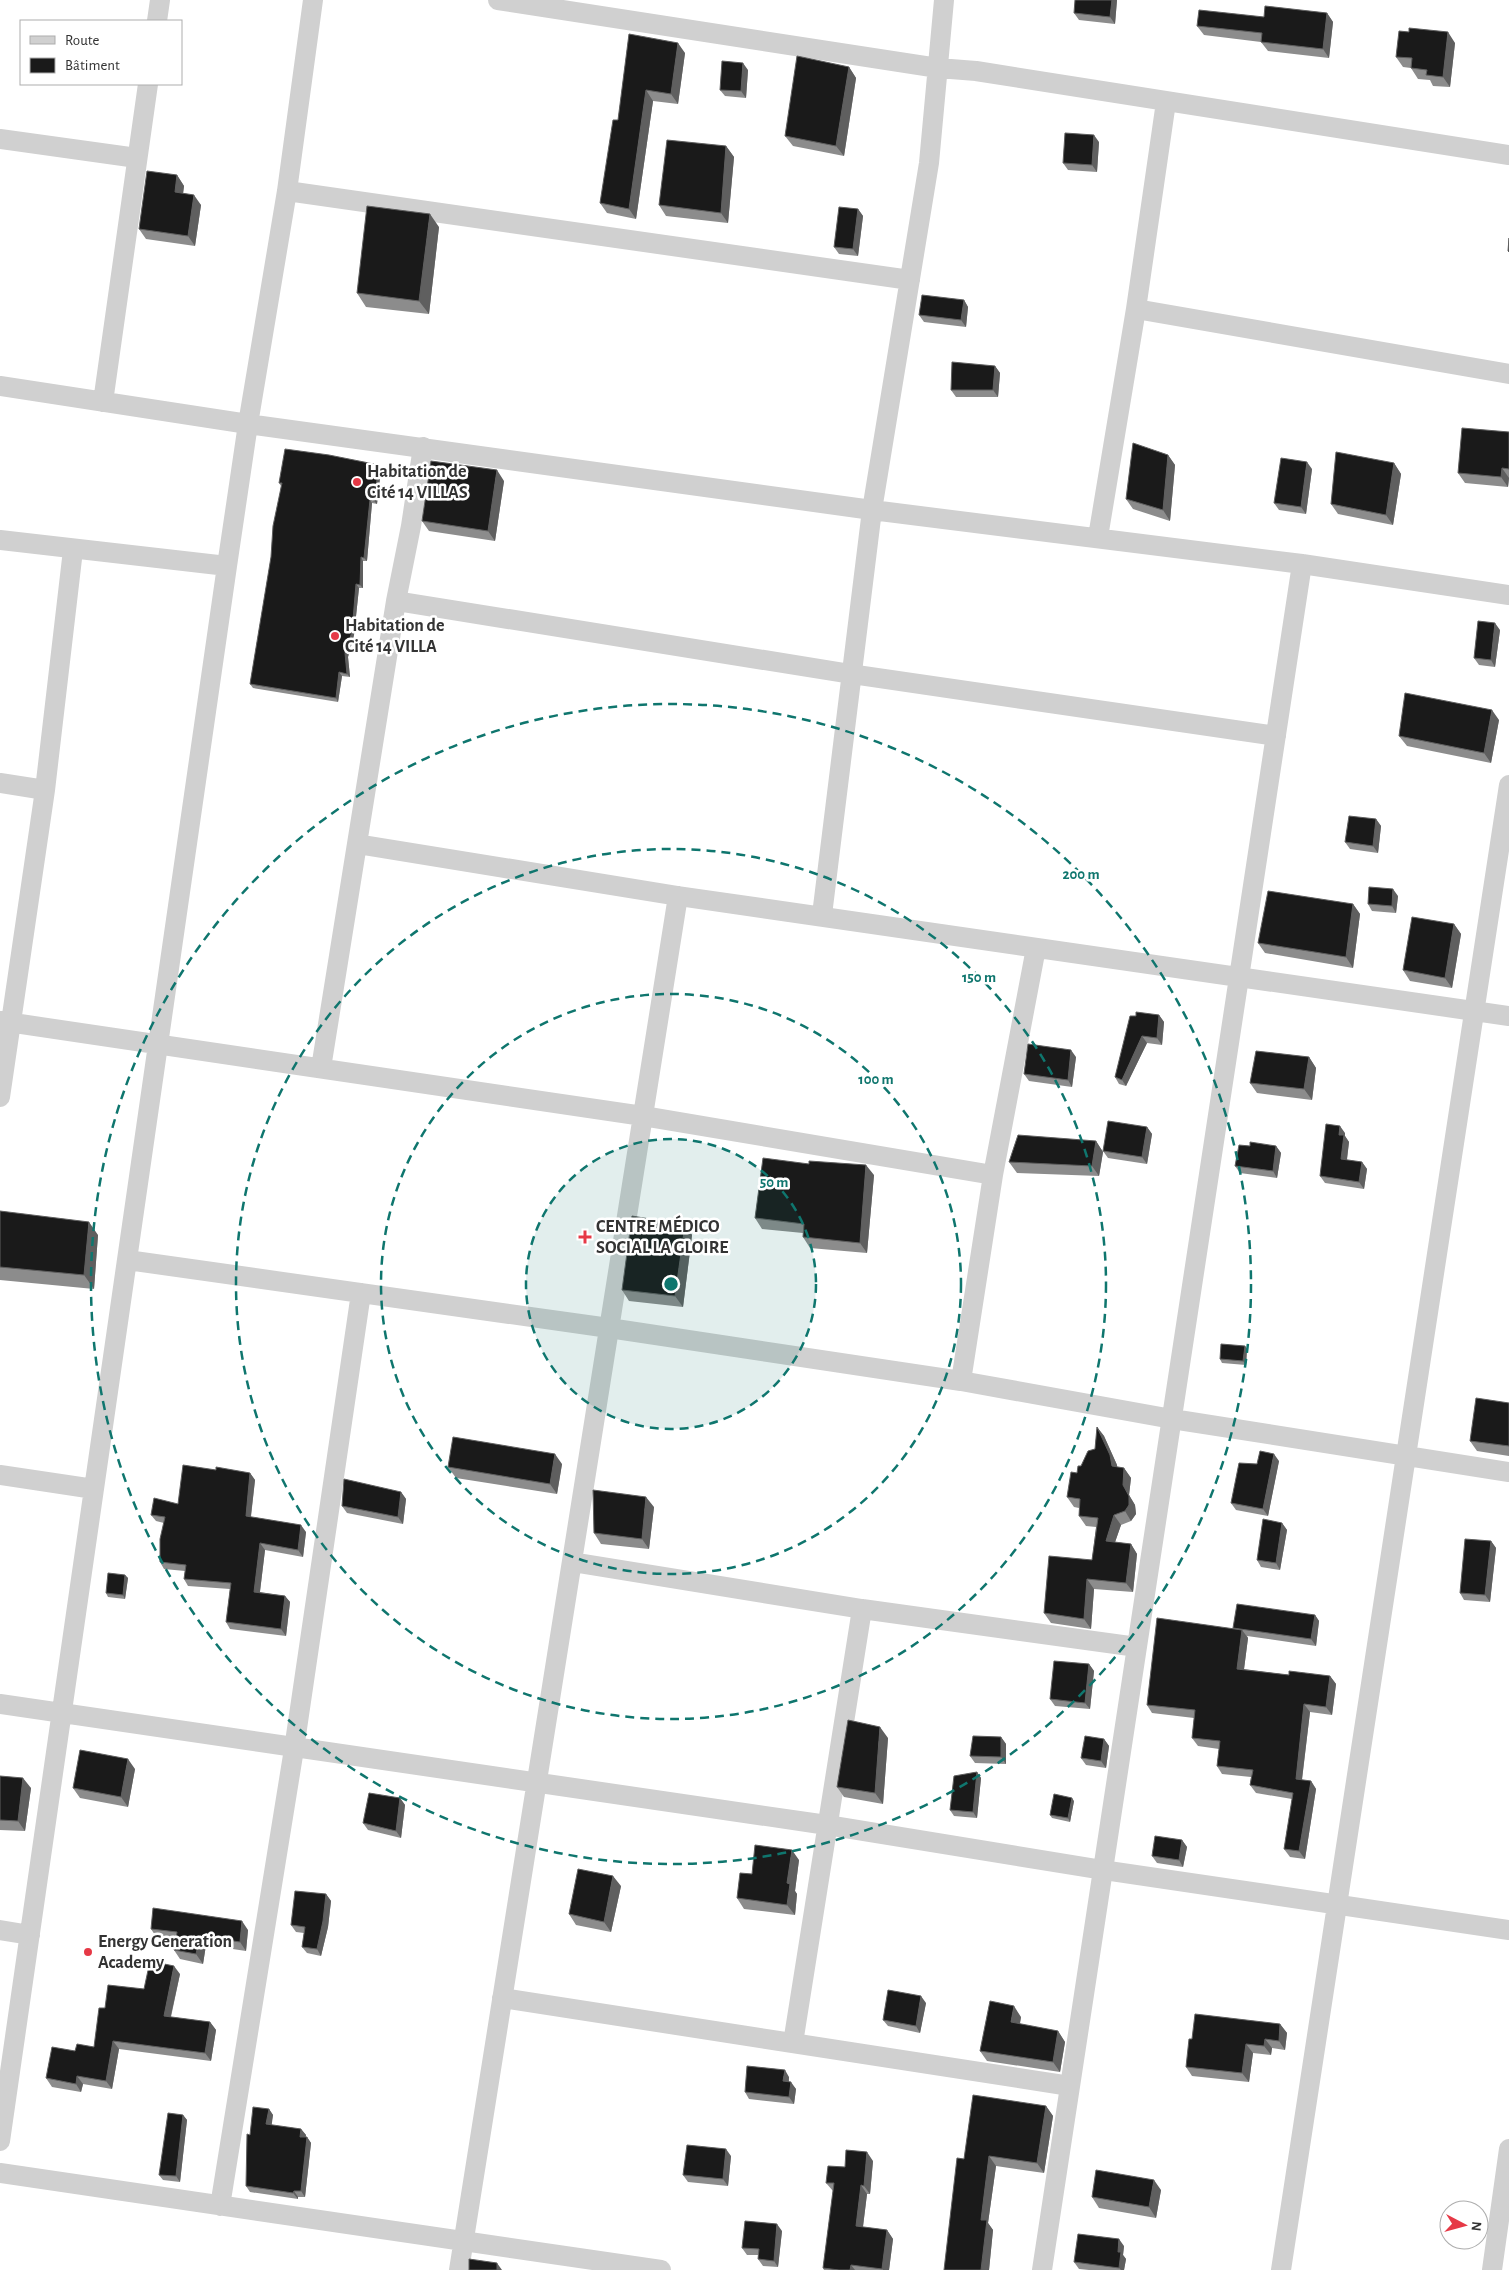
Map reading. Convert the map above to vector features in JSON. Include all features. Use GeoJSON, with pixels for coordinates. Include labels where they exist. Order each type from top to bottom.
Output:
{"type":"FeatureCollection","features":[{"type":"Feature","properties":{"kind":"street"},"geometry":{"type":"LineString","coordinates":[[157,20],[160,0]]}},
{"type":"Feature","properties":{"kind":"street"},"geometry":{"type":"LineString","coordinates":[[0,2141],[227,566],[248,424],[287,191],[313,0]]}},
{"type":"Feature","properties":{"kind":"street"},"geometry":{"type":"LineString","coordinates":[[498,0],[938,68],[976,71],[1509,154]]}},
{"type":"Feature","properties":{"kind":"street"},"geometry":{"type":"LineString","coordinates":[[822,916],[872,510],[929,163],[944,0]]}},
{"type":"Feature","properties":{"kind":"street"},"geometry":{"type":"LineString","coordinates":[[103,402],[148,85]]}},
{"type":"Feature","properties":{"kind":"street"},"geometry":{"type":"LineString","coordinates":[[1098,537],[1136,309],[1166,102]]}},
{"type":"Feature","properties":{"kind":"street"},"geometry":{"type":"LineString","coordinates":[[0,139],[137,158]]}},
{"type":"Feature","properties":{"kind":"street"},"geometry":{"type":"LineString","coordinates":[[287,191],[910,280]]}},
{"type":"Feature","properties":{"kind":"street"},"geometry":{"type":"LineString","coordinates":[[1136,309],[1509,374]]}},
{"type":"Feature","properties":{"kind":"street"},"geometry":{"type":"LineString","coordinates":[[0,386],[248,424],[423,446],[872,510],[1302,564],[1509,595]]}},
{"type":"Feature","properties":{"kind":"street"},"geometry":{"type":"LineString","coordinates":[[321,1068],[396,601],[411,526],[423,446]]}},
{"type":"Feature","properties":{"kind":"street"},"geometry":{"type":"LineString","coordinates":[[0,540],[73,550],[227,566]]}},
{"type":"Feature","properties":{"kind":"street"},"geometry":{"type":"LineString","coordinates":[[0,1097],[6,1022],[45,790],[73,550]]}},
{"type":"Feature","properties":{"kind":"street"},"geometry":{"type":"LineString","coordinates":[[1042,2270],[1302,564]]}},
{"type":"Feature","properties":{"kind":"street"},"geometry":{"type":"LineString","coordinates":[[396,601],[851,674],[1276,736]]}},
{"type":"Feature","properties":{"kind":"street"},"geometry":{"type":"LineString","coordinates":[[0,783],[45,790]]}},
{"type":"Feature","properties":{"kind":"street"},"geometry":{"type":"LineString","coordinates":[[1280,2270],[1509,786]]}},
{"type":"Feature","properties":{"kind":"street"},"geometry":{"type":"LineString","coordinates":[[357,844],[678,896],[1509,1016]]}},
{"type":"Feature","properties":{"kind":"street"},"geometry":{"type":"LineString","coordinates":[[458,2270],[678,896]]}},
{"type":"Feature","properties":{"kind":"street"},"geometry":{"type":"LineString","coordinates":[[961,1381],[993,1175],[1036,948]]}},
{"type":"Feature","properties":{"kind":"street"},"geometry":{"type":"LineString","coordinates":[[6,1022],[643,1116],[993,1175]]}},
{"type":"Feature","properties":{"kind":"street"},"geometry":{"type":"LineString","coordinates":[[127,1260],[609,1328],[961,1381],[1172,1419],[1509,1472]]}},
{"type":"Feature","properties":{"kind":"street"},"geometry":{"type":"LineString","coordinates":[[220,2206],[294,1749],[360,1293]]}},
{"type":"Feature","properties":{"kind":"street"},"geometry":{"type":"LineString","coordinates":[[0,1474],[94,1489]]}},
{"type":"Feature","properties":{"kind":"street"},"geometry":{"type":"LineString","coordinates":[[572,1562],[862,1609],[1137,1647]]}},
{"type":"Feature","properties":{"kind":"street"},"geometry":{"type":"LineString","coordinates":[[793,2043],[862,1609]]}},
{"type":"Feature","properties":{"kind":"street"},"geometry":{"type":"LineString","coordinates":[[0,1704],[294,1749],[827,1825],[1103,1870],[1337,1903],[1509,1930]]}},
{"type":"Feature","properties":{"kind":"street"},"geometry":{"type":"LineString","coordinates":[[0,1930],[30,1935]]}},
{"type":"Feature","properties":{"kind":"street"},"geometry":{"type":"LineString","coordinates":[[502,1998],[1070,2086]]}},
{"type":"Feature","properties":{"kind":"street"},"geometry":{"type":"LineString","coordinates":[[1492,2270],[1509,2149]]}},
{"type":"Feature","properties":{"kind":"street"},"geometry":{"type":"LineString","coordinates":[[0,2173],[661,2270]]}},
{"type":"Feature","properties":{"kind":"building"},"geometry":{"type":"Polygon","coordinates":[[[1075,0],[1112,0],[1110,17],[1074,13],[1075,0]]]}},
{"type":"Feature","properties":{"kind":"building"},"geometry":{"type":"Polygon","coordinates":[[[1265,6],[1327,13],[1323,49],[1261,42],[1262,33],[1197,26],[1199,10],[1264,17],[1265,6]]]}},
{"type":"Feature","properties":{"kind":"building"},"geometry":{"type":"Polygon","coordinates":[[[1409,28],[1448,32],[1443,77],[1426,75],[1427,70],[1411,68],[1412,58],[1396,57],[1399,31],[1409,32],[1409,28]]]}},
{"type":"Feature","properties":{"kind":"building"},"geometry":{"type":"Polygon","coordinates":[[[629,34],[678,43],[671,94],[646,90],[629,209],[600,203],[613,120],[618,120],[629,34]]]}},
{"type":"Feature","properties":{"kind":"building"},"geometry":{"type":"Polygon","coordinates":[[[797,56],[849,67],[836,146],[785,136],[797,56]]]}},
{"type":"Feature","properties":{"kind":"building"},"geometry":{"type":"Polygon","coordinates":[[[722,61],[743,63],[741,91],[720,90],[722,61]]]}},
{"type":"Feature","properties":{"kind":"building"},"geometry":{"type":"Polygon","coordinates":[[[1065,133],[1094,135],[1092,165],[1063,163],[1065,133]]]}},
{"type":"Feature","properties":{"kind":"building"},"geometry":{"type":"Polygon","coordinates":[[[667,140],[726,146],[721,213],[659,205],[667,140]]]}},
{"type":"Feature","properties":{"kind":"building"},"geometry":{"type":"Polygon","coordinates":[[[147,171],[177,175],[175,192],[194,195],[188,236],[139,229],[147,171]]]}},
{"type":"Feature","properties":{"kind":"building"},"geometry":{"type":"Polygon","coordinates":[[[367,206],[430,214],[419,301],[357,293],[367,206]]]}},
{"type":"Feature","properties":{"kind":"building"},"geometry":{"type":"Polygon","coordinates":[[[839,207],[858,209],[853,249],[834,247],[839,207]]]}},
{"type":"Feature","properties":{"kind":"building"},"geometry":{"type":"Polygon","coordinates":[[[922,295],[964,300],[961,320],[919,315],[922,295]]]}},
{"type":"Feature","properties":{"kind":"building"},"geometry":{"type":"Polygon","coordinates":[[[952,362],[995,366],[993,390],[951,390],[952,362]]]}},
{"type":"Feature","properties":{"kind":"building"},"geometry":{"type":"Polygon","coordinates":[[[1462,428],[1509,432],[1509,469],[1502,468],[1501,477],[1458,473],[1462,428]]]}},
{"type":"Feature","properties":{"kind":"building"},"geometry":{"type":"Polygon","coordinates":[[[1133,443],[1168,455],[1163,510],[1126,499],[1133,443]]]}},
{"type":"Feature","properties":{"kind":"building"},"geometry":{"type":"Polygon","coordinates":[[[285,449],[379,465],[374,501],[370,500],[364,558],[361,557],[360,585],[356,584],[352,632],[345,653],[347,674],[339,672],[336,698],[250,684],[271,557],[273,526],[282,483],[279,483],[285,449]]]}},
{"type":"Feature","properties":{"kind":"building"},"geometry":{"type":"Polygon","coordinates":[[[1336,452],[1394,463],[1386,515],[1331,504],[1336,452]]]}},
{"type":"Feature","properties":{"kind":"building"},"geometry":{"type":"Polygon","coordinates":[[[1281,458],[1307,462],[1301,507],[1274,503],[1281,458]]]}},
{"type":"Feature","properties":{"kind":"building"},"geometry":{"type":"Polygon","coordinates":[[[431,461],[497,470],[488,531],[422,521],[431,461]]]}},
{"type":"Feature","properties":{"kind":"building"},"geometry":{"type":"Polygon","coordinates":[[[1478,621],[1495,623],[1491,660],[1474,658],[1478,621]]]}},
{"type":"Feature","properties":{"kind":"building"},"geometry":{"type":"Polygon","coordinates":[[[1405,693],[1492,710],[1484,753],[1399,736],[1405,693]]]}},
{"type":"Feature","properties":{"kind":"building"},"geometry":{"type":"Polygon","coordinates":[[[1349,816],[1376,819],[1373,846],[1345,842],[1349,816]]]}},
{"type":"Feature","properties":{"kind":"building"},"geometry":{"type":"Polygon","coordinates":[[[1369,887],[1393,889],[1392,906],[1368,904],[1369,887]]]}},
{"type":"Feature","properties":{"kind":"building"},"geometry":{"type":"Polygon","coordinates":[[[1268,891],[1353,904],[1346,957],[1258,943],[1268,891]]]}},
{"type":"Feature","properties":{"kind":"building"},"geometry":{"type":"Polygon","coordinates":[[[1412,917],[1454,924],[1445,978],[1403,970],[1412,917]]]}},
{"type":"Feature","properties":{"kind":"building"},"geometry":{"type":"Polygon","coordinates":[[[1136,1012],[1159,1015],[1157,1038],[1142,1036],[1122,1080],[1115,1077],[1130,1016],[1136,1016],[1136,1012]]]}},
{"type":"Feature","properties":{"kind":"building"},"geometry":{"type":"Polygon","coordinates":[[[1028,1044],[1071,1050],[1068,1080],[1024,1074],[1028,1044]]]}},
{"type":"Feature","properties":{"kind":"building"},"geometry":{"type":"Polygon","coordinates":[[[1256,1051],[1309,1057],[1304,1089],[1250,1083],[1256,1051]]]}},
{"type":"Feature","properties":{"kind":"building"},"geometry":{"type":"Polygon","coordinates":[[[1108,1121],[1147,1127],[1142,1157],[1103,1151],[1108,1121]]]}},
{"type":"Feature","properties":{"kind":"building"},"geometry":{"type":"Polygon","coordinates":[[[1326,1124],[1340,1126],[1339,1135],[1344,1135],[1341,1159],[1362,1162],[1359,1182],[1320,1176],[1326,1124]]]}},
{"type":"Feature","properties":{"kind":"building"},"geometry":{"type":"Polygon","coordinates":[[[1018,1135],[1096,1141],[1092,1166],[1009,1162],[1018,1135]]]}},
{"type":"Feature","properties":{"kind":"building"},"geometry":{"type":"Polygon","coordinates":[[[1250,1142],[1276,1146],[1273,1171],[1235,1166],[1239,1145],[1250,1146],[1250,1142]]]}},
{"type":"Feature","properties":{"kind":"building"},"geometry":{"type":"Polygon","coordinates":[[[763,1158],[809,1164],[809,1161],[866,1165],[860,1243],[803,1237],[804,1224],[755,1218],[763,1158]]]}},
{"type":"Feature","properties":{"kind":"building"},"geometry":{"type":"Polygon","coordinates":[[[0,1211],[89,1222],[84,1275],[0,1267],[0,1211]]]}},
{"type":"Feature","properties":{"kind":"building"},"geometry":{"type":"Polygon","coordinates":[[[632,1216],[685,1225],[675,1296],[622,1290],[632,1216]]]}},
{"type":"Feature","properties":{"kind":"building"},"geometry":{"type":"Polygon","coordinates":[[[1221,1344],[1245,1346],[1243,1361],[1220,1359],[1221,1344]]]}},
{"type":"Feature","properties":{"kind":"building"},"geometry":{"type":"Polygon","coordinates":[[[1476,1398],[1509,1403],[1509,1446],[1470,1441],[1476,1398]]]}},
{"type":"Feature","properties":{"kind":"building"},"geometry":{"type":"Polygon","coordinates":[[[1097,1427],[1110,1455],[1112,1466],[1124,1468],[1123,1485],[1129,1496],[1129,1505],[1125,1511],[1114,1515],[1106,1541],[1131,1544],[1126,1583],[1087,1579],[1084,1619],[1044,1613],[1049,1556],[1092,1560],[1098,1518],[1079,1516],[1080,1499],[1067,1497],[1071,1472],[1077,1473],[1078,1466],[1081,1466],[1088,1451],[1095,1449],[1097,1427]]]}},
{"type":"Feature","properties":{"kind":"building"},"geometry":{"type":"Polygon","coordinates":[[[453,1437],[555,1454],[550,1484],[448,1467],[453,1437]]]}},
{"type":"Feature","properties":{"kind":"building"},"geometry":{"type":"Polygon","coordinates":[[[1260,1451],[1274,1454],[1263,1509],[1231,1503],[1239,1463],[1257,1464],[1260,1451]]]}},
{"type":"Feature","properties":{"kind":"building"},"geometry":{"type":"Polygon","coordinates":[[[183,1465],[216,1470],[216,1467],[250,1473],[246,1516],[301,1525],[298,1550],[260,1543],[254,1592],[285,1596],[281,1629],[226,1622],[231,1583],[184,1579],[186,1565],[160,1562],[160,1539],[165,1517],[151,1515],[154,1498],[178,1504],[183,1465]]]}},
{"type":"Feature","properties":{"kind":"building"},"geometry":{"type":"Polygon","coordinates":[[[344,1479],[401,1492],[398,1517],[342,1506],[344,1479]]]}},
{"type":"Feature","properties":{"kind":"building"},"geometry":{"type":"Polygon","coordinates":[[[593,1490],[646,1497],[642,1539],[594,1533],[593,1490]]]}},
{"type":"Feature","properties":{"kind":"building"},"geometry":{"type":"Polygon","coordinates":[[[1263,1519],[1282,1523],[1276,1563],[1257,1560],[1263,1519]]]}},
{"type":"Feature","properties":{"kind":"building"},"geometry":{"type":"Polygon","coordinates":[[[1465,1539],[1491,1541],[1485,1595],[1460,1593],[1465,1539]]]}},
{"type":"Feature","properties":{"kind":"building"},"geometry":{"type":"Polygon","coordinates":[[[108,1573],[125,1575],[123,1595],[106,1593],[108,1573]]]}},
{"type":"Feature","properties":{"kind":"building"},"geometry":{"type":"Polygon","coordinates":[[[1237,1604],[1315,1615],[1311,1639],[1233,1628],[1237,1604]]]}},
{"type":"Feature","properties":{"kind":"building"},"geometry":{"type":"Polygon","coordinates":[[[1157,1618],[1242,1630],[1237,1669],[1289,1675],[1289,1671],[1330,1676],[1326,1707],[1304,1704],[1296,1779],[1311,1781],[1299,1851],[1284,1849],[1293,1793],[1250,1785],[1253,1770],[1217,1766],[1220,1741],[1192,1738],[1195,1710],[1147,1705],[1157,1618]]]}},
{"type":"Feature","properties":{"kind":"building"},"geometry":{"type":"Polygon","coordinates":[[[1054,1661],[1089,1664],[1085,1703],[1050,1699],[1054,1661]]]}},
{"type":"Feature","properties":{"kind":"building"},"geometry":{"type":"Polygon","coordinates":[[[848,1720],[880,1727],[875,1793],[837,1787],[848,1720]]]}},
{"type":"Feature","properties":{"kind":"building"},"geometry":{"type":"Polygon","coordinates":[[[973,1736],[1001,1737],[1001,1757],[970,1756],[973,1736]]]}},
{"type":"Feature","properties":{"kind":"building"},"geometry":{"type":"Polygon","coordinates":[[[1085,1736],[1104,1739],[1101,1761],[1081,1758],[1085,1736]]]}},
{"type":"Feature","properties":{"kind":"building"},"geometry":{"type":"Polygon","coordinates":[[[80,1750],[128,1759],[121,1797],[73,1788],[80,1750]]]}},
{"type":"Feature","properties":{"kind":"building"},"geometry":{"type":"Polygon","coordinates":[[[977,1772],[973,1812],[950,1810],[954,1776],[977,1772]]]}},
{"type":"Feature","properties":{"kind":"building"},"geometry":{"type":"Polygon","coordinates":[[[0,1776],[23,1778],[18,1821],[0,1820],[0,1776]]]}},
{"type":"Feature","properties":{"kind":"building"},"geometry":{"type":"Polygon","coordinates":[[[369,1793],[400,1798],[396,1831],[363,1823],[369,1793]]]}},
{"type":"Feature","properties":{"kind":"building"},"geometry":{"type":"Polygon","coordinates":[[[1054,1794],[1072,1798],[1068,1818],[1050,1815],[1054,1794]]]}},
{"type":"Feature","properties":{"kind":"building"},"geometry":{"type":"Polygon","coordinates":[[[1155,1836],[1182,1840],[1179,1860],[1152,1856],[1155,1836]]]}},
{"type":"Feature","properties":{"kind":"building"},"geometry":{"type":"Polygon","coordinates":[[[755,1845],[792,1850],[787,1883],[790,1884],[787,1905],[737,1898],[740,1873],[752,1874],[755,1845]]]}},
{"type":"Feature","properties":{"kind":"building"},"geometry":{"type":"Polygon","coordinates":[[[578,1869],[613,1876],[604,1922],[569,1914],[578,1869]]]}},
{"type":"Feature","properties":{"kind":"building"},"geometry":{"type":"Polygon","coordinates":[[[295,1891],[326,1894],[317,1949],[302,1947],[305,1927],[291,1925],[295,1891]]]}},
{"type":"Feature","properties":{"kind":"building"},"geometry":{"type":"Polygon","coordinates":[[[153,1908],[242,1921],[240,1942],[200,1936],[196,1954],[174,1950],[177,1932],[151,1929],[153,1908]]]}},
{"type":"Feature","properties":{"kind":"building"},"geometry":{"type":"Polygon","coordinates":[[[150,1961],[174,1966],[164,2016],[210,2022],[205,2053],[113,2041],[106,2081],[77,2076],[76,2084],[46,2078],[52,2047],[75,2051],[77,2044],[94,2047],[99,2008],[105,2008],[108,1985],[144,1989],[150,1961]]]}},
{"type":"Feature","properties":{"kind":"building"},"geometry":{"type":"Polygon","coordinates":[[[888,1990],[921,1996],[916,2026],[883,2020],[888,1990]]]}},
{"type":"Feature","properties":{"kind":"building"},"geometry":{"type":"Polygon","coordinates":[[[990,2001],[1014,2006],[1011,2022],[1058,2031],[1053,2062],[980,2051],[990,2001]]]}},
{"type":"Feature","properties":{"kind":"building"},"geometry":{"type":"Polygon","coordinates":[[[1195,2014],[1280,2024],[1279,2041],[1265,2039],[1264,2046],[1246,2044],[1242,2073],[1186,2067],[1189,2039],[1192,2039],[1195,2014]]]}},
{"type":"Feature","properties":{"kind":"building"},"geometry":{"type":"Polygon","coordinates":[[[747,2066],[785,2070],[783,2081],[791,2082],[789,2097],[745,2092],[747,2066]]]}},
{"type":"Feature","properties":{"kind":"building"},"geometry":{"type":"Polygon","coordinates":[[[973,2095],[1046,2106],[1037,2163],[989,2156],[981,2220],[987,2220],[981,2270],[944,2270],[957,2158],[964,2159],[973,2095]]]}},
{"type":"Feature","properties":{"kind":"building"},"geometry":{"type":"Polygon","coordinates":[[[253,2107],[269,2109],[266,2124],[301,2129],[300,2137],[307,2137],[301,2191],[294,2191],[293,2193],[246,2186],[247,2134],[250,2135],[253,2107]]]}},
{"type":"Feature","properties":{"kind":"building"},"geometry":{"type":"Polygon","coordinates":[[[168,2113],[183,2115],[176,2176],[159,2175],[168,2113]]]}},
{"type":"Feature","properties":{"kind":"building"},"geometry":{"type":"Polygon","coordinates":[[[687,2145],[726,2149],[723,2179],[683,2175],[687,2145]]]}},
{"type":"Feature","properties":{"kind":"building"},"geometry":{"type":"Polygon","coordinates":[[[846,2150],[867,2152],[864,2186],[861,2185],[856,2226],[887,2230],[882,2269],[851,2265],[850,2270],[823,2268],[834,2183],[826,2183],[828,2166],[845,2167],[846,2150]]]}},
{"type":"Feature","properties":{"kind":"building"},"geometry":{"type":"Polygon","coordinates":[[[1096,2170],[1154,2180],[1149,2207],[1092,2197],[1096,2170]]]}},
{"type":"Feature","properties":{"kind":"building"},"geometry":{"type":"Polygon","coordinates":[[[745,2221],[777,2224],[774,2261],[758,2259],[759,2249],[742,2248],[745,2221]]]}},
{"type":"Feature","properties":{"kind":"building"},"geometry":{"type":"Polygon","coordinates":[[[1078,2234],[1119,2239],[1118,2252],[1121,2252],[1119,2268],[1074,2262],[1078,2234]]]}},
{"type":"Feature","properties":{"kind":"building"},"geometry":{"type":"Polygon","coordinates":[[[469,2259],[497,2263],[497,2270],[469,2270],[469,2259]]]}},
{"type":"Feature","properties":{"kind":"place","name":"Habitation de Cité 14 VILLAS"},"geometry":{"type":"Point","coordinates":[357,482]}},
{"type":"Feature","properties":{"kind":"place","name":"Habitation de Cité 14 VILLA"},"geometry":{"type":"Point","coordinates":[335,636]}},
{"type":"Feature","properties":{"kind":"place","name":"CENTRE MÉDICO SOCIAL LA GLOIRE"},"geometry":{"type":"Point","coordinates":[585,1237]}},
{"type":"Feature","properties":{"kind":"place","name":"Energy Generation Academy"},"geometry":{"type":"Point","coordinates":[88,1952]}}]}
